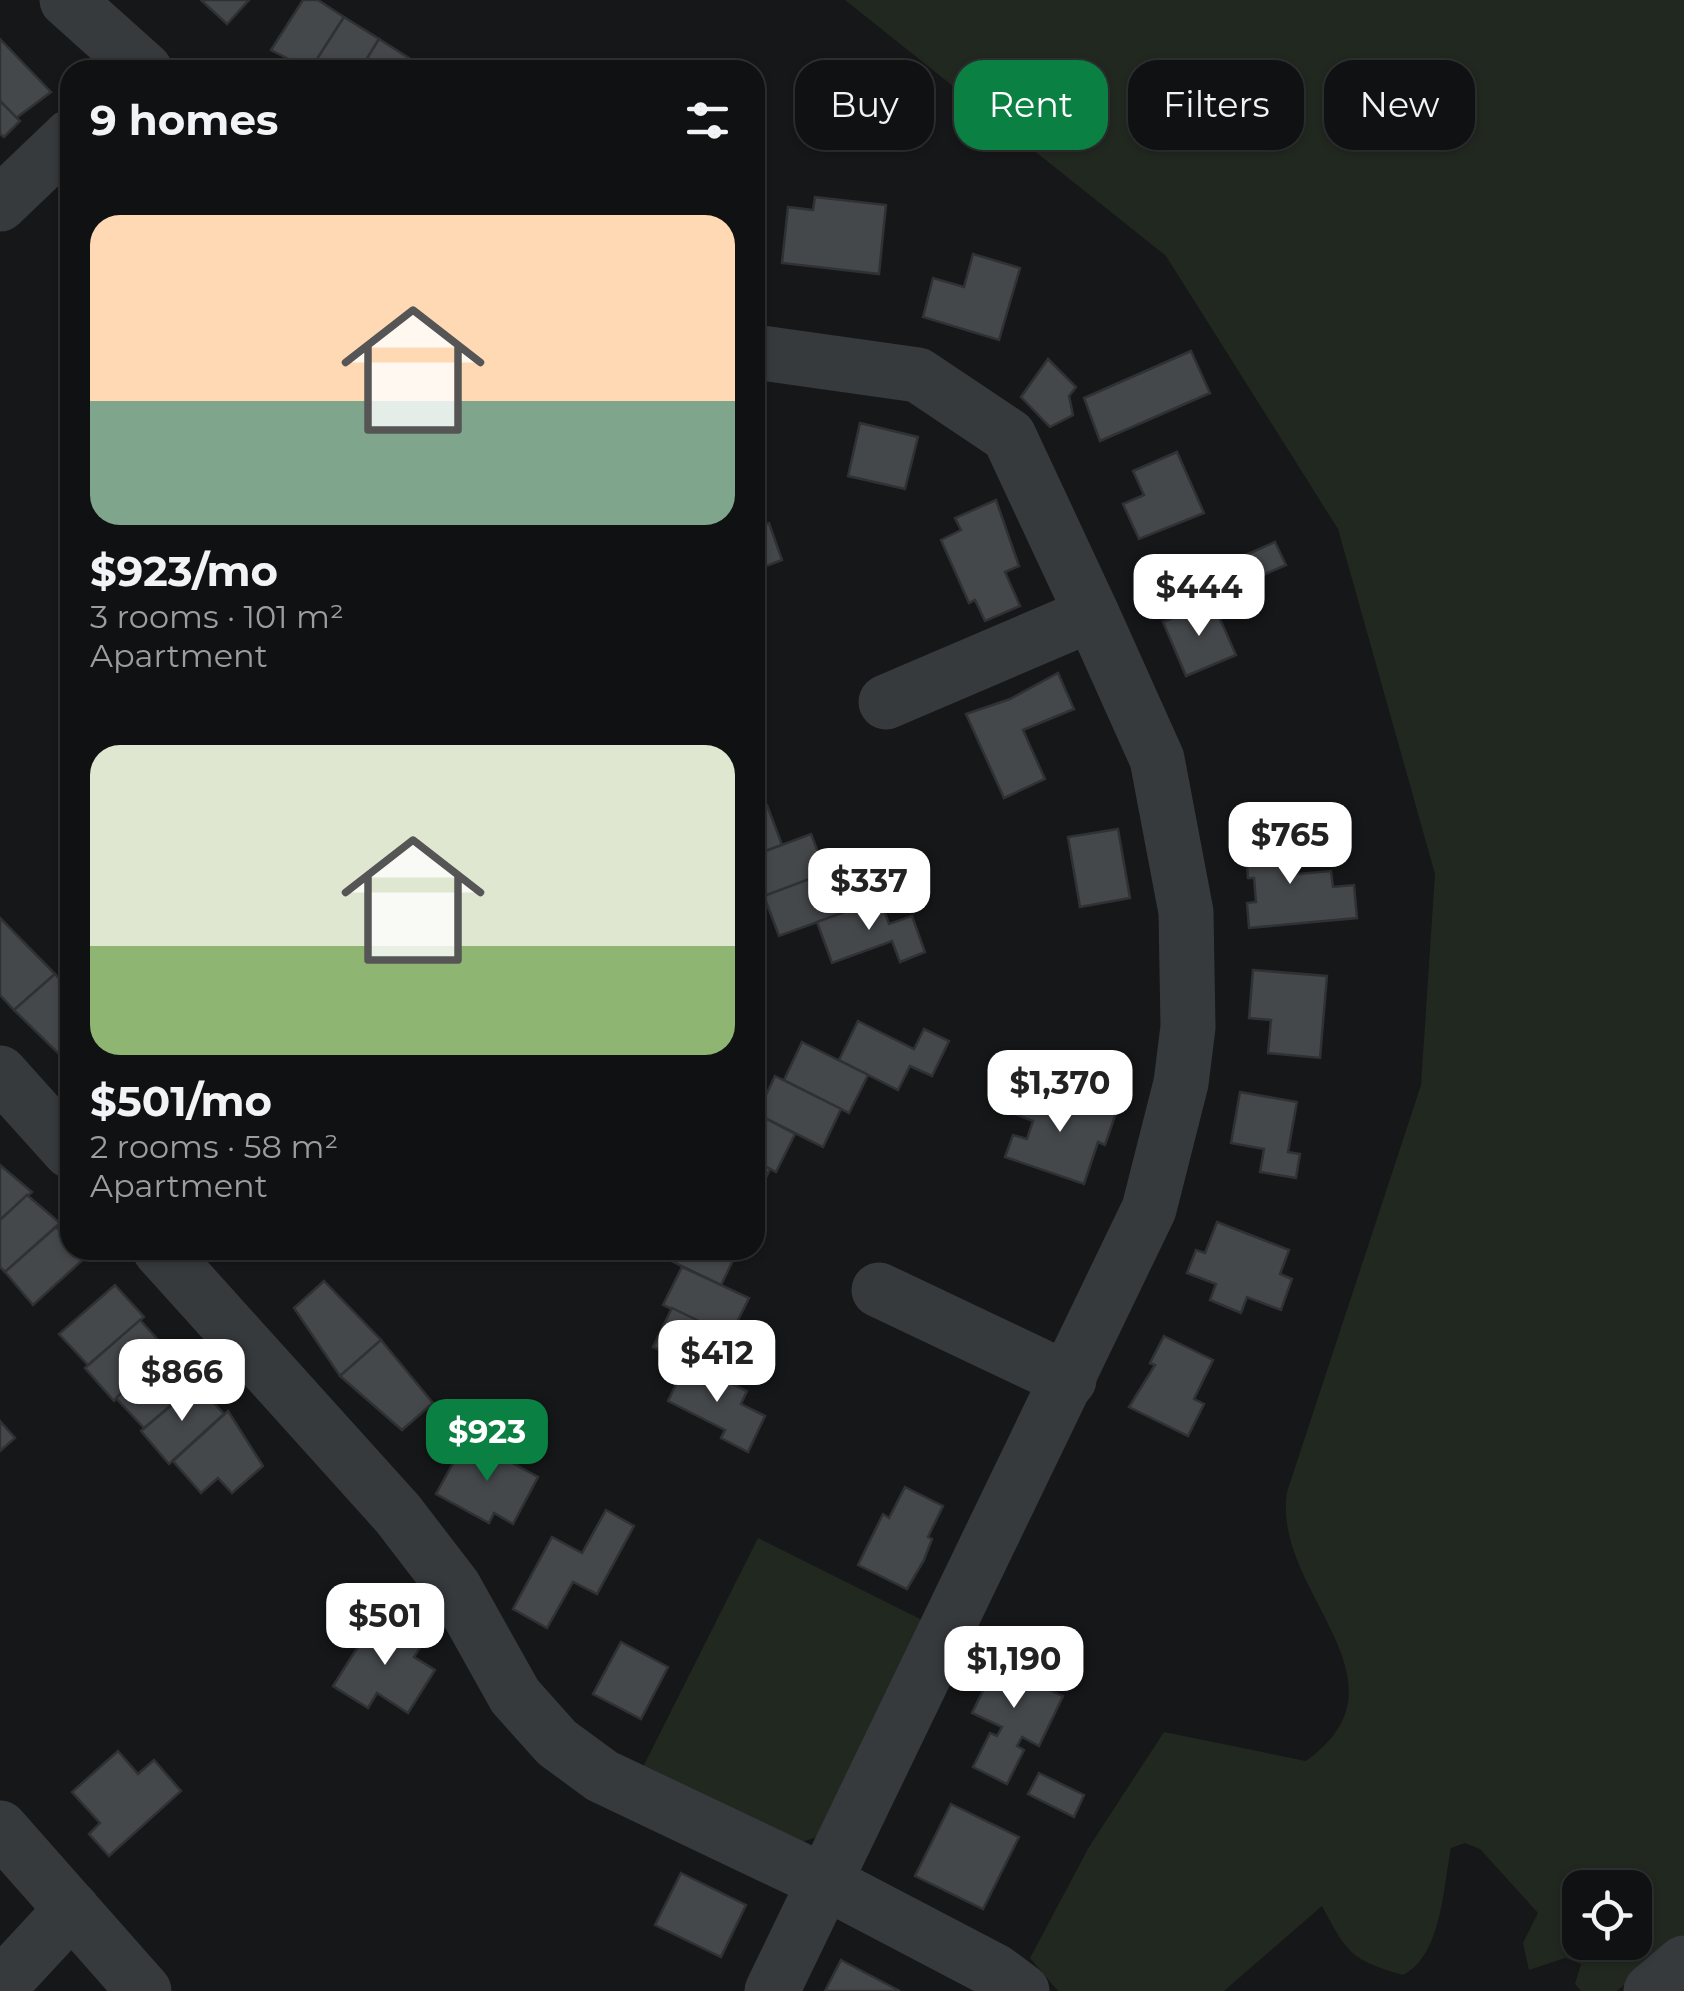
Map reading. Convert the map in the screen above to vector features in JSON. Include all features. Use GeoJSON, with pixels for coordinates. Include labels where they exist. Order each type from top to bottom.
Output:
{"type":"FeatureCollection","features":[{"type":"Feature","properties":{"kind":"street"},"geometry":{"type":"LineString","coordinates":[[66,0],[132,60]]}},
{"type":"Feature","properties":{"kind":"street"},"geometry":{"type":"LineString","coordinates":[[0,204],[60,147]]}},
{"type":"Feature","properties":{"kind":"street"},"geometry":{"type":"LineString","coordinates":[[765,353],[918,376],[1010,436],[1158,759],[1186,912],[1188,1026],[1176,1112],[1159,1182],[1069,1380],[772,1991]]}},
{"type":"Feature","properties":{"kind":"street"},"geometry":{"type":"LineString","coordinates":[[886,702],[1092,614]]}},
{"type":"Feature","properties":{"kind":"street"},"geometry":{"type":"LineString","coordinates":[[0,1073],[60,1140]]}},
{"type":"Feature","properties":{"kind":"street"},"geometry":{"type":"LineString","coordinates":[[169,1260],[398,1514],[454,1587],[515,1696],[557,1743],[602,1776],[825,1882],[995,1971],[1022,1991]]}},
{"type":"Feature","properties":{"kind":"street"},"geometry":{"type":"LineString","coordinates":[[879,1290],[1069,1380]]}},
{"type":"Feature","properties":{"kind":"street"},"geometry":{"type":"LineString","coordinates":[[0,1828],[144,1991]]}},
{"type":"Feature","properties":{"kind":"street"},"geometry":{"type":"LineString","coordinates":[[2,1991],[9,1977],[72,1909]]}},
{"type":"Feature","properties":{"kind":"street"},"geometry":{"type":"LineString","coordinates":[[1650,1991],[1684,1962]]}},
{"type":"Feature","properties":{"kind":"shaded area"},"geometry":{"type":"Polygon","coordinates":[[[845,0],[1684,0],[1684,1935],[1617,1991],[1581,1991],[1575,1984],[1581,1964],[1570,1960],[1652,1960],[1652,1870],[1562,1870],[1562,1959],[1529,1970],[1523,1943],[1538,1913],[1480,1849],[1465,1843],[1451,1848],[1439,1919],[1426,1952],[1403,1975],[1372,1965],[1352,1952],[1322,1906],[1224,1991],[1058,1991],[1030,1958],[1089,1847],[1164,1732],[1306,1761],[1337,1730],[1348,1699],[1345,1667],[1299,1565],[1288,1529],[1287,1492],[1421,1085],[1435,874],[1338,529],[1166,256],[1033,150],[1108,150],[1108,60],[954,60],[954,87],[934,71],[934,60],[920,60],[845,0]]]}},
{"type":"Feature","properties":{"kind":"shaded area"},"geometry":{"type":"Polygon","coordinates":[[[758,1538],[924,1621],[817,1837],[802,1842],[643,1767],[758,1538]]]}},
{"type":"Feature","properties":{"kind":"building"},"geometry":{"type":"Polygon","coordinates":[[[201,0],[249,0],[227,24],[201,0]]]}},
{"type":"Feature","properties":{"kind":"building"},"geometry":{"type":"Polygon","coordinates":[[[303,0],[318,0],[344,17],[316,60],[290,60],[271,50],[303,0]]]}},
{"type":"Feature","properties":{"kind":"building"},"geometry":{"type":"Polygon","coordinates":[[[344,17],[379,39],[366,60],[316,60],[344,17]]]}},
{"type":"Feature","properties":{"kind":"building"},"geometry":{"type":"Polygon","coordinates":[[[0,39],[51,92],[16,118],[0,101],[0,39]]]}},
{"type":"Feature","properties":{"kind":"building"},"geometry":{"type":"Polygon","coordinates":[[[379,39],[412,60],[366,60],[379,39]]]}},
{"type":"Feature","properties":{"kind":"building"},"geometry":{"type":"Polygon","coordinates":[[[0,101],[20,121],[4,137],[0,134],[0,101]]]}},
{"type":"Feature","properties":{"kind":"building"},"geometry":{"type":"Polygon","coordinates":[[[815,197],[886,205],[879,274],[782,263],[788,207],[813,210],[815,197]]]}},
{"type":"Feature","properties":{"kind":"building"},"geometry":{"type":"Polygon","coordinates":[[[973,254],[1020,268],[999,340],[923,317],[933,278],[964,287],[973,254]]]}},
{"type":"Feature","properties":{"kind":"building"},"geometry":{"type":"Polygon","coordinates":[[[1191,351],[1210,393],[1100,441],[1084,398],[1191,351]]]}},
{"type":"Feature","properties":{"kind":"building"},"geometry":{"type":"Polygon","coordinates":[[[1048,359],[1076,387],[1069,396],[1073,415],[1050,427],[1021,397],[1048,359]]]}},
{"type":"Feature","properties":{"kind":"building"},"geometry":{"type":"Polygon","coordinates":[[[860,423],[918,437],[905,489],[848,476],[860,423]]]}},
{"type":"Feature","properties":{"kind":"building"},"geometry":{"type":"Polygon","coordinates":[[[1177,452],[1204,513],[1139,539],[1123,504],[1144,495],[1133,471],[1177,452]]]}},
{"type":"Feature","properties":{"kind":"building"},"geometry":{"type":"Polygon","coordinates":[[[996,500],[1019,566],[1005,572],[1020,606],[985,621],[975,600],[969,603],[941,540],[961,530],[955,518],[996,500]]]}},
{"type":"Feature","properties":{"kind":"building"},"geometry":{"type":"Polygon","coordinates":[[[769,523],[782,560],[765,567],[765,524],[769,523]]]}},
{"type":"Feature","properties":{"kind":"building"},"geometry":{"type":"Polygon","coordinates":[[[1275,542],[1286,565],[1249,581],[1239,558],[1275,542]]]}},
{"type":"Feature","properties":{"kind":"building"},"geometry":{"type":"Polygon","coordinates":[[[1212,601],[1236,655],[1186,676],[1163,622],[1212,601]]]}},
{"type":"Feature","properties":{"kind":"building"},"geometry":{"type":"Polygon","coordinates":[[[1058,673],[1074,709],[1023,730],[1045,779],[1004,798],[966,714],[1010,699],[1058,673]]]}},
{"type":"Feature","properties":{"kind":"building"},"geometry":{"type":"Polygon","coordinates":[[[765,806],[782,845],[765,851],[765,806]]]}},
{"type":"Feature","properties":{"kind":"building"},"geometry":{"type":"Polygon","coordinates":[[[1282,828],[1286,875],[1331,871],[1333,887],[1354,885],[1357,918],[1249,928],[1247,903],[1256,902],[1254,878],[1248,878],[1245,837],[1240,838],[1239,831],[1282,828]]]}},
{"type":"Feature","properties":{"kind":"building"},"geometry":{"type":"Polygon","coordinates":[[[1118,829],[1130,898],[1080,907],[1068,837],[1118,829]]]}},
{"type":"Feature","properties":{"kind":"building"},"geometry":{"type":"Polygon","coordinates":[[[811,834],[826,873],[765,897],[765,851],[811,834]]]}},
{"type":"Feature","properties":{"kind":"building"},"geometry":{"type":"Polygon","coordinates":[[[833,870],[848,911],[779,936],[765,896],[833,870]]]}},
{"type":"Feature","properties":{"kind":"building"},"geometry":{"type":"Polygon","coordinates":[[[880,899],[889,924],[912,916],[925,952],[900,962],[892,941],[832,963],[817,922],[880,899]]]}},
{"type":"Feature","properties":{"kind":"building"},"geometry":{"type":"Polygon","coordinates":[[[0,918],[55,974],[14,1010],[0,995],[0,918]]]}},
{"type":"Feature","properties":{"kind":"building"},"geometry":{"type":"Polygon","coordinates":[[[1253,970],[1327,976],[1320,1058],[1268,1053],[1271,1020],[1249,1018],[1253,970]]]}},
{"type":"Feature","properties":{"kind":"building"},"geometry":{"type":"Polygon","coordinates":[[[55,974],[60,980],[60,1051],[58,1053],[14,1010],[55,974]]]}},
{"type":"Feature","properties":{"kind":"building"},"geometry":{"type":"Polygon","coordinates":[[[858,1021],[914,1049],[924,1029],[949,1041],[932,1076],[910,1066],[898,1090],[839,1060],[858,1021]]]}},
{"type":"Feature","properties":{"kind":"building"},"geometry":{"type":"Polygon","coordinates":[[[802,1042],[868,1075],[849,1113],[784,1080],[802,1042]]]}},
{"type":"Feature","properties":{"kind":"building"},"geometry":{"type":"Polygon","coordinates":[[[775,1076],[841,1109],[823,1147],[765,1118],[765,1097],[775,1076]]]}},
{"type":"Feature","properties":{"kind":"building"},"geometry":{"type":"Polygon","coordinates":[[[1021,1089],[1087,1111],[1090,1101],[1117,1110],[1105,1145],[1098,1142],[1084,1184],[1005,1157],[1013,1135],[1027,1139],[1033,1121],[1012,1113],[1021,1089]]]}},
{"type":"Feature","properties":{"kind":"building"},"geometry":{"type":"Polygon","coordinates":[[[1240,1092],[1297,1102],[1288,1152],[1300,1154],[1296,1178],[1260,1172],[1264,1149],[1231,1143],[1240,1092]]]}},
{"type":"Feature","properties":{"kind":"building"},"geometry":{"type":"Polygon","coordinates":[[[765,1118],[795,1134],[776,1172],[765,1166],[765,1118]]]}},
{"type":"Feature","properties":{"kind":"building"},"geometry":{"type":"Polygon","coordinates":[[[0,1165],[32,1192],[0,1220],[0,1165]]]}},
{"type":"Feature","properties":{"kind":"building"},"geometry":{"type":"Polygon","coordinates":[[[27,1195],[60,1223],[5,1272],[0,1267],[0,1220],[27,1195]]]}},
{"type":"Feature","properties":{"kind":"building"},"geometry":{"type":"Polygon","coordinates":[[[1217,1222],[1289,1250],[1280,1274],[1292,1279],[1281,1310],[1247,1297],[1241,1313],[1210,1300],[1216,1284],[1187,1273],[1196,1250],[1205,1253],[1217,1222]]]}},
{"type":"Feature","properties":{"kind":"building"},"geometry":{"type":"Polygon","coordinates":[[[56,1227],[60,1231],[60,1260],[82,1260],[33,1305],[5,1272],[56,1227]]]}},
{"type":"Feature","properties":{"kind":"building"},"geometry":{"type":"Polygon","coordinates":[[[669,1260],[733,1260],[721,1285],[669,1260]]]}},
{"type":"Feature","properties":{"kind":"building"},"geometry":{"type":"Polygon","coordinates":[[[682,1267],[749,1298],[730,1336],[663,1305],[682,1267]]]}},
{"type":"Feature","properties":{"kind":"building"},"geometry":{"type":"Polygon","coordinates":[[[324,1281],[381,1340],[340,1376],[294,1308],[324,1281]]]}},
{"type":"Feature","properties":{"kind":"building"},"geometry":{"type":"Polygon","coordinates":[[[115,1285],[144,1317],[88,1365],[59,1334],[115,1285]]]}},
{"type":"Feature","properties":{"kind":"building"},"geometry":{"type":"Polygon","coordinates":[[[672,1308],[738,1340],[719,1378],[653,1347],[672,1308]]]}},
{"type":"Feature","properties":{"kind":"building"},"geometry":{"type":"Polygon","coordinates":[[[140,1320],[168,1351],[114,1401],[85,1368],[140,1320]]]}},
{"type":"Feature","properties":{"kind":"building"},"geometry":{"type":"Polygon","coordinates":[[[1164,1336],[1213,1360],[1194,1399],[1204,1404],[1188,1436],[1129,1407],[1155,1365],[1150,1363],[1164,1336]]]}},
{"type":"Feature","properties":{"kind":"building"},"geometry":{"type":"Polygon","coordinates":[[[381,1340],[433,1403],[402,1430],[340,1376],[381,1340]]]}},
{"type":"Feature","properties":{"kind":"building"},"geometry":{"type":"Polygon","coordinates":[[[171,1348],[200,1381],[144,1428],[116,1398],[171,1348]]]}},
{"type":"Feature","properties":{"kind":"building"},"geometry":{"type":"Polygon","coordinates":[[[687,1362],[747,1391],[741,1404],[765,1416],[748,1452],[721,1438],[725,1430],[668,1401],[687,1362]]]}},
{"type":"Feature","properties":{"kind":"building"},"geometry":{"type":"Polygon","coordinates":[[[197,1384],[224,1414],[169,1464],[141,1431],[197,1384]]]}},
{"type":"Feature","properties":{"kind":"building"},"geometry":{"type":"Polygon","coordinates":[[[228,1411],[263,1466],[232,1493],[218,1478],[201,1493],[173,1461],[228,1411]]]}},
{"type":"Feature","properties":{"kind":"building"},"geometry":{"type":"Polygon","coordinates":[[[0,1421],[15,1438],[0,1451],[0,1421]]]}},
{"type":"Feature","properties":{"kind":"building"},"geometry":{"type":"Polygon","coordinates":[[[467,1438],[538,1477],[513,1524],[494,1513],[489,1523],[436,1494],[467,1438]]]}},
{"type":"Feature","properties":{"kind":"building"},"geometry":{"type":"Polygon","coordinates":[[[905,1487],[943,1506],[928,1537],[932,1539],[924,1560],[907,1589],[858,1565],[883,1514],[889,1518],[905,1487]]]}},
{"type":"Feature","properties":{"kind":"building"},"geometry":{"type":"Polygon","coordinates":[[[606,1510],[634,1526],[597,1594],[573,1582],[547,1628],[513,1609],[552,1537],[582,1553],[606,1510]]]}},
{"type":"Feature","properties":{"kind":"building"},"geometry":{"type":"Polygon","coordinates":[[[378,1615],[423,1643],[414,1657],[435,1670],[408,1713],[377,1693],[368,1708],[333,1686],[378,1615]]]}},
{"type":"Feature","properties":{"kind":"building"},"geometry":{"type":"Polygon","coordinates":[[[621,1642],[668,1667],[641,1719],[593,1694],[621,1642]]]}},
{"type":"Feature","properties":{"kind":"building"},"geometry":{"type":"Polygon","coordinates":[[[1005,1646],[1054,1670],[1045,1688],[1063,1696],[1039,1746],[1022,1737],[1017,1746],[1024,1750],[1007,1784],[973,1767],[990,1733],[997,1736],[1002,1727],[972,1713],[1005,1646]]]}},
{"type":"Feature","properties":{"kind":"building"},"geometry":{"type":"Polygon","coordinates":[[[118,1751],[138,1774],[154,1760],[181,1791],[109,1856],[89,1834],[100,1823],[72,1792],[118,1751]]]}},
{"type":"Feature","properties":{"kind":"building"},"geometry":{"type":"Polygon","coordinates":[[[1039,1773],[1084,1795],[1074,1817],[1028,1794],[1039,1773]]]}},
{"type":"Feature","properties":{"kind":"building"},"geometry":{"type":"Polygon","coordinates":[[[951,1804],[1019,1837],[983,1909],[915,1876],[951,1804]]]}},
{"type":"Feature","properties":{"kind":"building"},"geometry":{"type":"Polygon","coordinates":[[[681,1873],[746,1905],[721,1957],[655,1925],[681,1873]]]}},
{"type":"Feature","properties":{"kind":"building"},"geometry":{"type":"Polygon","coordinates":[[[841,1960],[900,1991],[825,1991],[841,1960]]]}}]}
